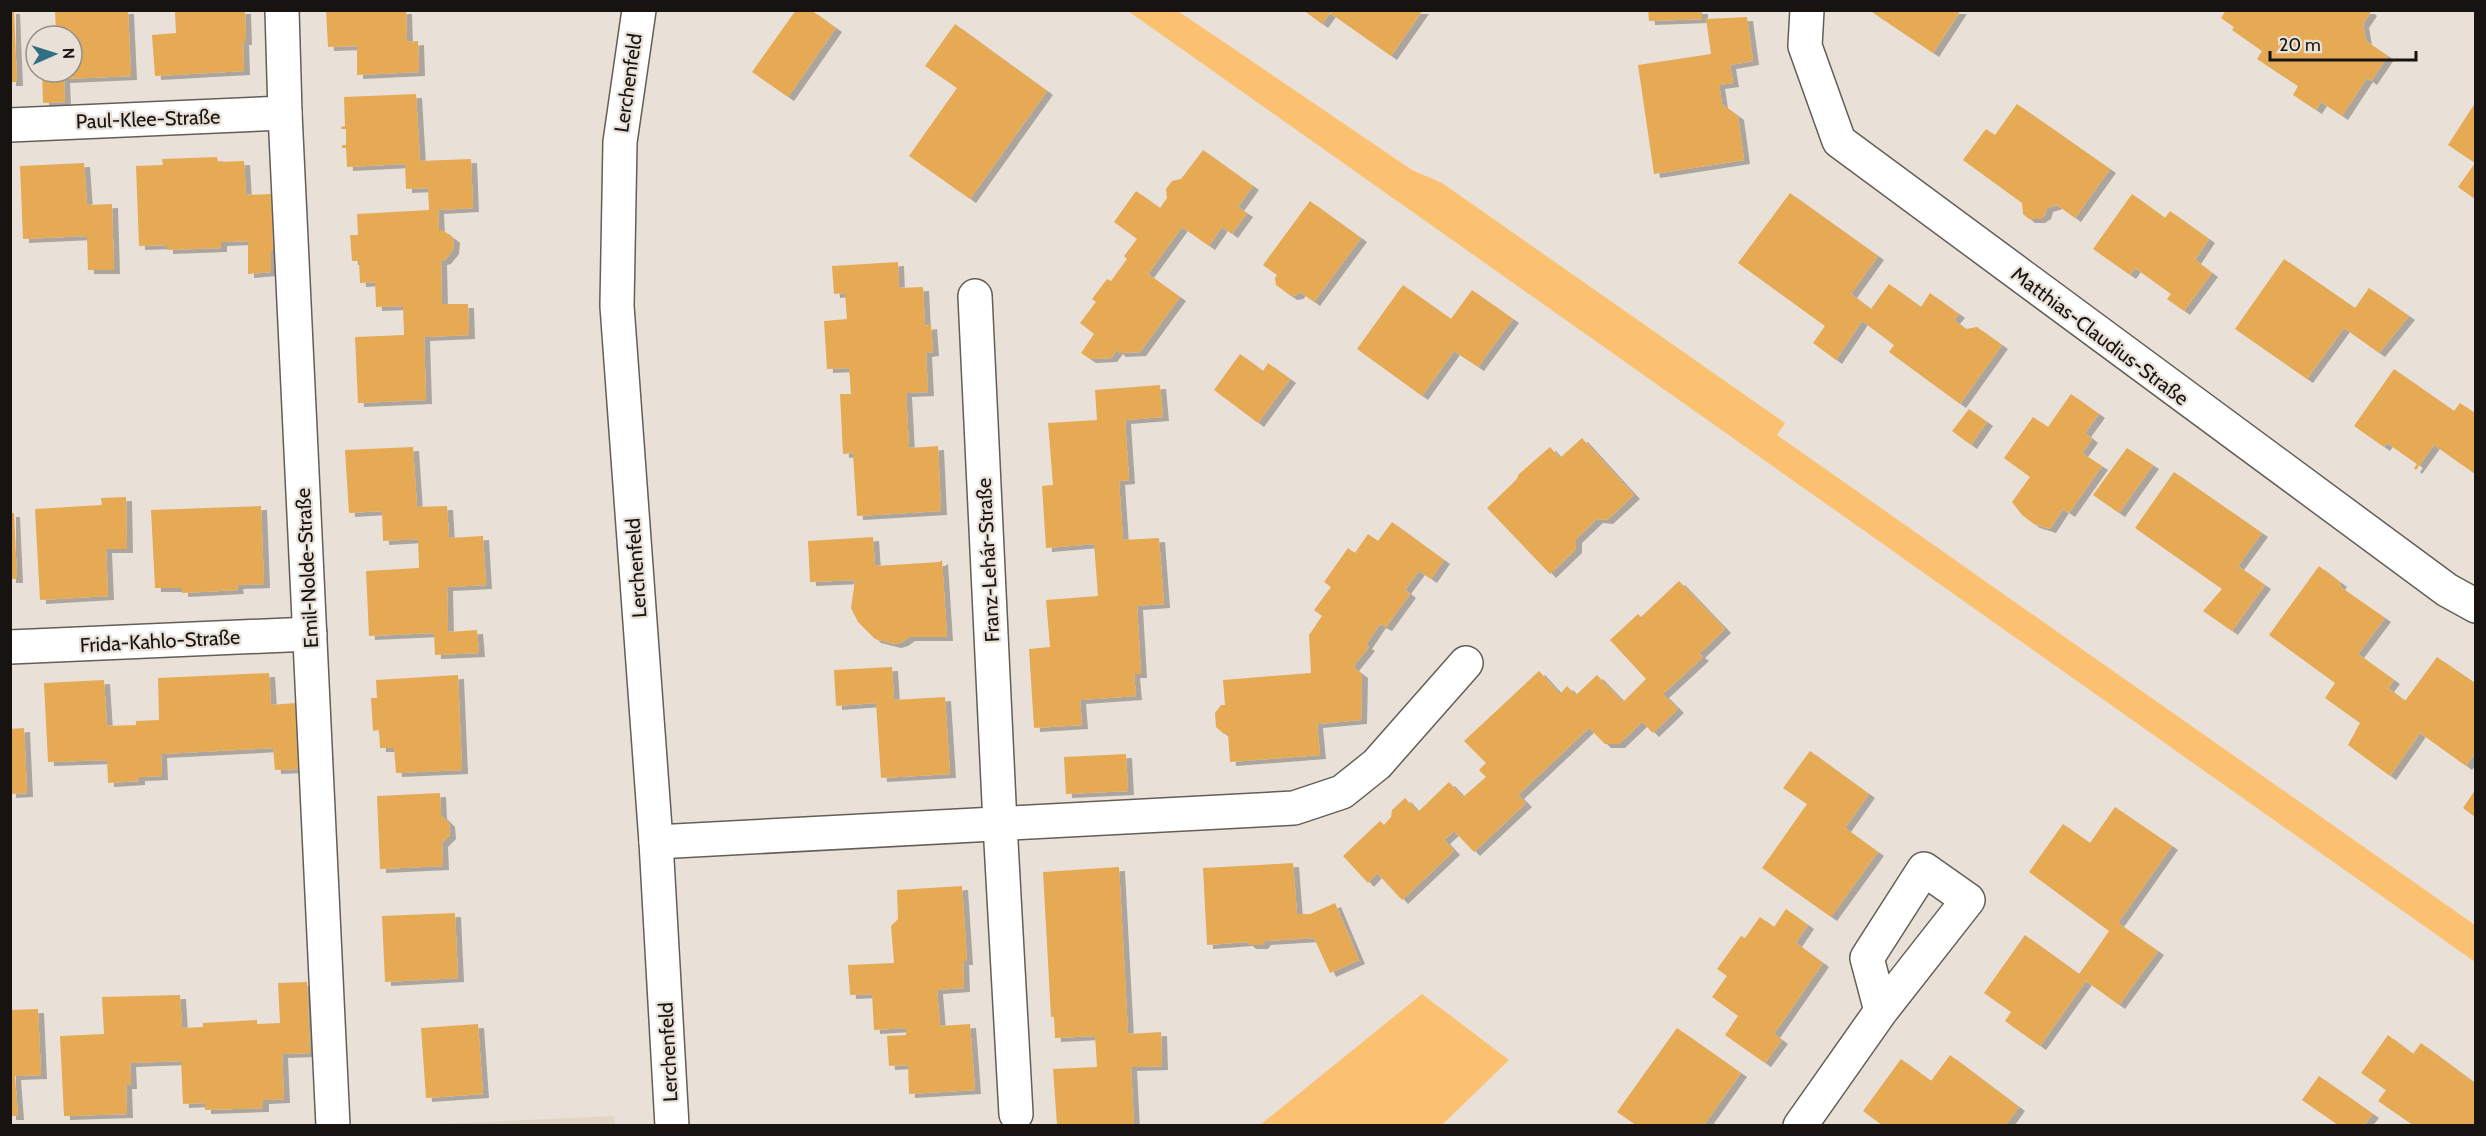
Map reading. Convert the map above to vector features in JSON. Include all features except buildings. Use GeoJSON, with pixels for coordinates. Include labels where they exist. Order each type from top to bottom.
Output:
{"type":"FeatureCollection","features":[{"type":"Feature","properties":{"kind":"street","name":"Emil-Nolde-Straße"},"geometry":{"type":"LineString","coordinates":[[282,10],[333,1125]]}},
{"type":"Feature","properties":{"kind":"street","name":"Lerchenfeld"},"geometry":{"type":"LineString","coordinates":[[639,10],[620,142],[617,306],[656,842],[672,1125]]}},
{"type":"Feature","properties":{"kind":"street","name":"Matthias-Claudius-Straße"},"geometry":{"type":"LineString","coordinates":[[1807,10],[1804,46],[1839,141],[2446,590],[2475,606]]}},
{"type":"Feature","properties":{"kind":"street","name":"Paul-Klee-Straße"},"geometry":{"type":"LineString","coordinates":[[10,125],[285,113]]}},
{"type":"Feature","properties":{"kind":"street","name":"Franz-Lehár-Straße"},"geometry":{"type":"LineString","coordinates":[[975,296],[1000,824],[1017,1114]]}},
{"type":"Feature","properties":{"kind":"street","name":"Frida-Kahlo-Straße"},"geometry":{"type":"LineString","coordinates":[[10,647],[310,634]]}},
{"type":"Feature","properties":{"kind":"street"},"geometry":{"type":"LineString","coordinates":[[656,842],[1294,808],[1342,792],[1377,764],[1466,663]]}},
{"type":"Feature","properties":{"kind":"street"},"geometry":{"type":"LineString","coordinates":[[1800,1125],[1881,1011]]}},
{"type":"Feature","properties":{"kind":"shaded area"},"geometry":{"type":"Polygon","coordinates":[[[1128,11],[1178,11],[1412,170],[1442,183],[1785,423],[1777,435],[2475,925],[2475,962],[1128,11]]]}},
{"type":"Feature","properties":{"kind":"shaded area"},"geometry":{"type":"Polygon","coordinates":[[[1422,994],[1509,1060],[1442,1125],[1260,1125],[1422,994]]]}},
{"type":"Feature","properties":{"kind":"shaded area"},"geometry":{"type":"Polygon","coordinates":[[[614,1116],[615,1125],[413,1125],[614,1116]]]}}]}
